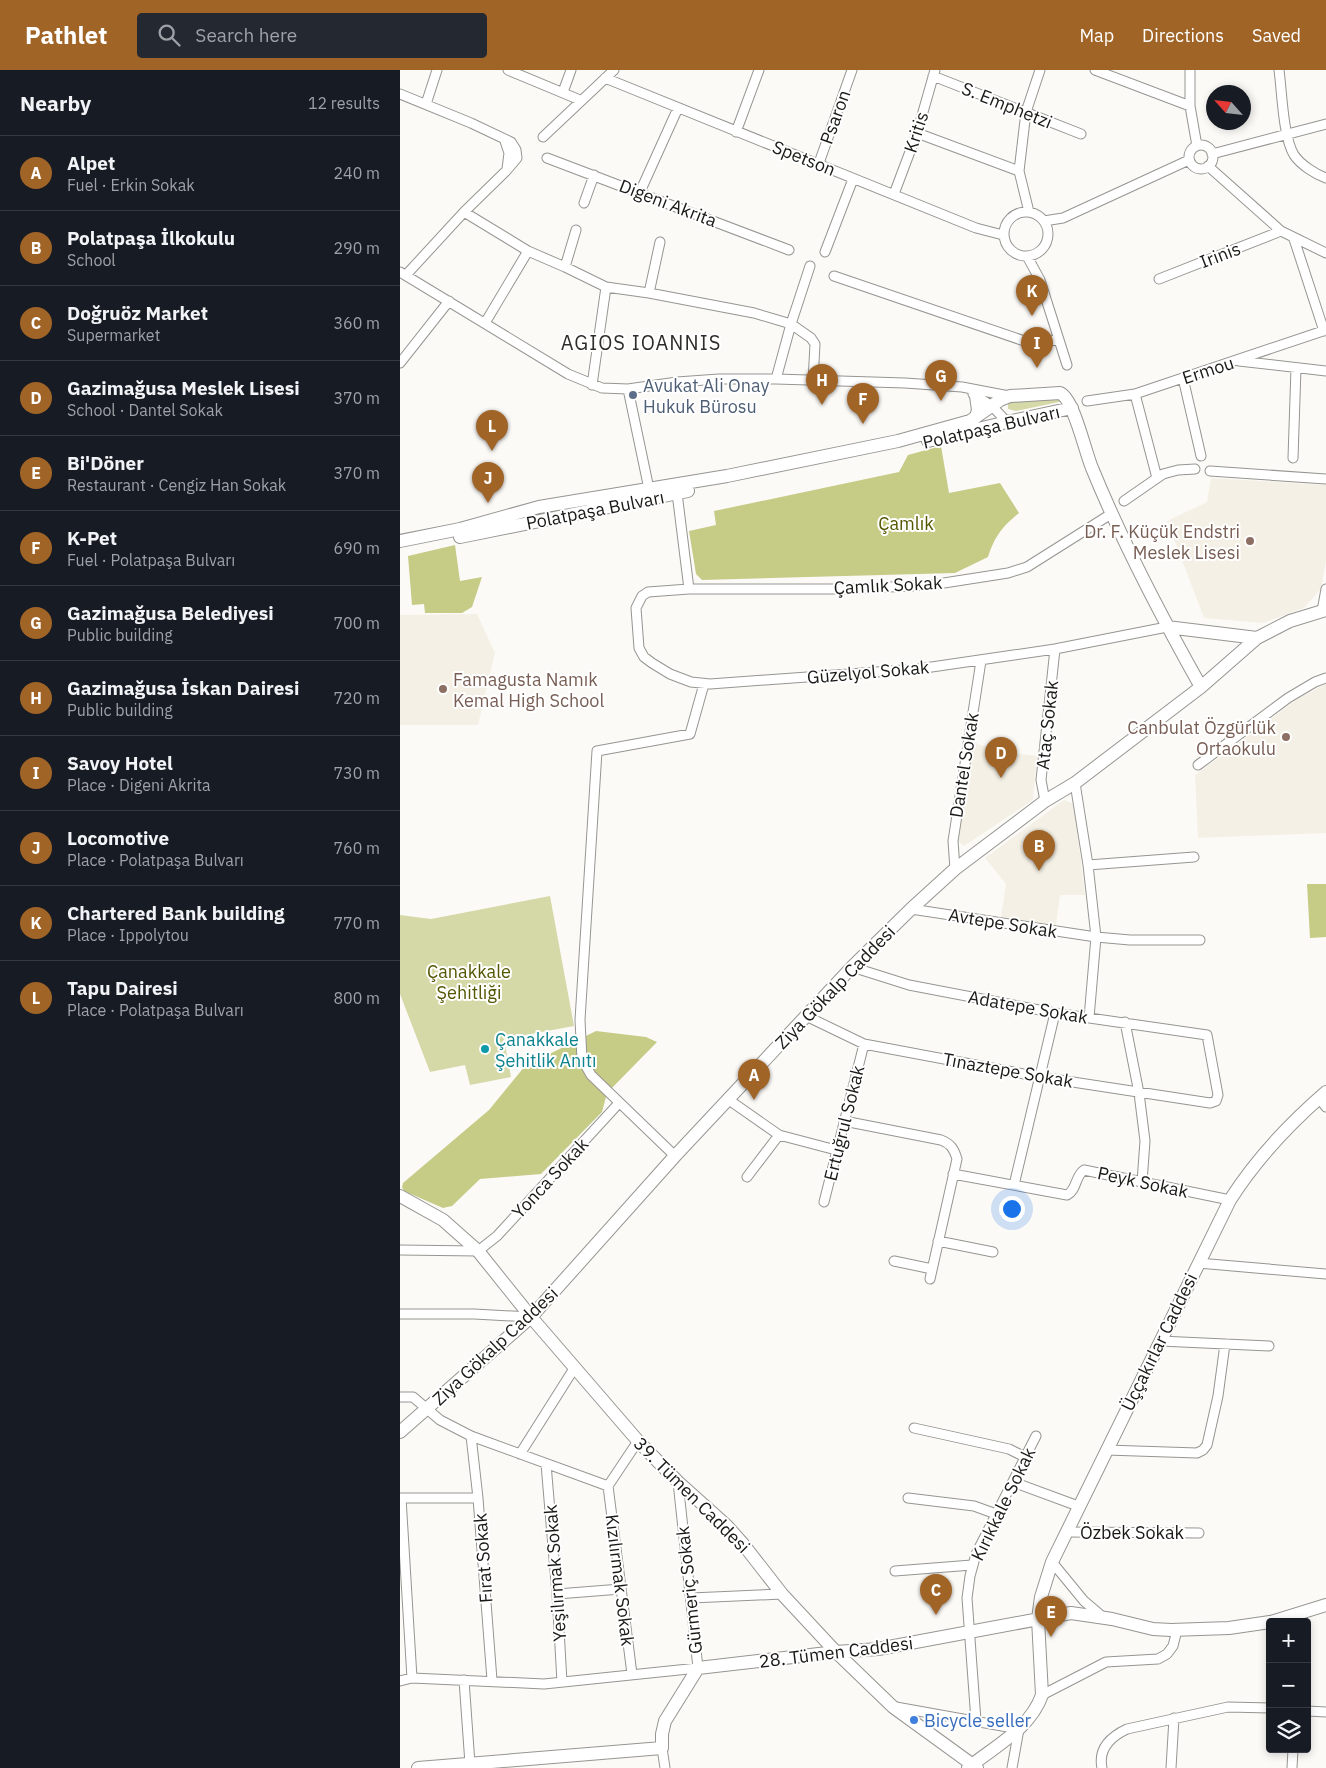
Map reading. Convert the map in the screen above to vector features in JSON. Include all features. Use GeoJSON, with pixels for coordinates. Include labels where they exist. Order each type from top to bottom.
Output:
{"type":"FeatureCollection","features":[{"type":"Feature","properties":{"kind":"main road","name":"Polatpaşa Bulvarı"},"geometry":{"type":"LineString","coordinates":[[400,541],[460,533],[677,494],[899,449],[1072,408],[1068,399],[1060,392],[1010,396],[1000,400],[970,422],[898,441],[727,476],[539,507],[460,533],[400,549]]}},
{"type":"Feature","properties":{"kind":"main road"},"geometry":{"type":"LineString","coordinates":[[976,396],[978,410],[976,417]]}},
{"type":"Feature","properties":{"kind":"main road"},"geometry":{"type":"LineString","coordinates":[[1072,408],[1091,466],[1112,514],[1167,627],[1201,687]]}},
{"type":"Feature","properties":{"kind":"main road","name":"Ziya Gökalp Caddesi"},"geometry":{"type":"LineString","coordinates":[[400,1432],[531,1317],[675,1156],[852,967],[911,908],[956,869],[1045,801],[1075,782],[1201,687],[1257,638],[1290,620],[1324,611]]}},
{"type":"Feature","properties":{"kind":"main road"},"geometry":{"type":"LineString","coordinates":[[1167,627],[1257,638]]}},
{"type":"Feature","properties":{"kind":"main road","name":"Üççakırlar Caddesi"},"geometry":{"type":"LineString","coordinates":[[1042,1695],[1038,1619],[1041,1597],[1052,1562],[1078,1506],[1230,1200],[1263,1154],[1282,1133],[1324,1099]]}},
{"type":"Feature","properties":{"kind":"main road","name":"39. Tümen Caddesi"},"geometry":{"type":"LineString","coordinates":[[400,1196],[444,1220],[478,1251],[531,1317],[638,1441],[678,1482],[727,1526],[782,1594],[836,1652],[893,1707],[972,1767]]}},
{"type":"Feature","properties":{"kind":"main road","name":"28. Tümen Caddesi"},"geometry":{"type":"LineString","coordinates":[[1294,1618],[1326,1605]]}},
{"type":"Feature","properties":{"kind":"main road","name":"28. Tümen Caddesi"},"geometry":{"type":"LineString","coordinates":[[698,1668],[878,1649],[1071,1614],[1104,1618],[1153,1629],[1229,1628],[1266,1623]]}},
{"type":"Feature","properties":{"kind":"main road"},"geometry":{"type":"LineString","coordinates":[[418,1768],[662,1748],[665,1721],[698,1668]]}},
{"type":"Feature","properties":{"kind":"main road"},"geometry":{"type":"LineString","coordinates":[[972,1767],[1019,1729],[1032,1715],[1042,1695]]}},
{"type":"Feature","properties":{"kind":"street"},"geometry":{"type":"LineString","coordinates":[[426,104],[438,70]]}},
{"type":"Feature","properties":{"kind":"street"},"geometry":{"type":"LineString","coordinates":[[508,70],[580,100]]}},
{"type":"Feature","properties":{"kind":"street"},"geometry":{"type":"LineString","coordinates":[[563,92],[571,70]]}},
{"type":"Feature","properties":{"kind":"street"},"geometry":{"type":"LineString","coordinates":[[543,137],[580,100],[614,70]]}},
{"type":"Feature","properties":{"kind":"street"},"geometry":{"type":"LineString","coordinates":[[736,132],[759,70]]}},
{"type":"Feature","properties":{"kind":"street","name":"Psaron"},"geometry":{"type":"LineString","coordinates":[[818,163],[852,70]]}},
{"type":"Feature","properties":{"kind":"street"},"geometry":{"type":"LineString","coordinates":[[1029,212],[1019,171],[1026,112],[1040,70]]}},
{"type":"Feature","properties":{"kind":"street"},"geometry":{"type":"LineString","coordinates":[[1095,70],[1190,106]]}},
{"type":"Feature","properties":{"kind":"street"},"geometry":{"type":"LineString","coordinates":[[1190,70],[1190,106],[1197,146]]}},
{"type":"Feature","properties":{"kind":"street"},"geometry":{"type":"LineString","coordinates":[[1279,70],[1287,134],[1294,155],[1305,166],[1326,178]]}},
{"type":"Feature","properties":{"kind":"street","name":"S. Emphetzi"},"geometry":{"type":"LineString","coordinates":[[934,73],[1081,134]]}},
{"type":"Feature","properties":{"kind":"street","name":"Kritis"},"geometry":{"type":"LineString","coordinates":[[894,194],[917,133],[934,73]]}},
{"type":"Feature","properties":{"kind":"street","name":"Spetson"},"geometry":{"type":"LineString","coordinates":[[605,78],[976,228],[1004,235]]}},
{"type":"Feature","properties":{"kind":"street"},"geometry":{"type":"LineString","coordinates":[[400,94],[511,142],[516,150],[517,158],[403,273],[568,374],[592,385],[615,390],[719,379],[776,379],[906,382],[962,387],[1010,396]]}},
{"type":"Feature","properties":{"kind":"street"},"geometry":{"type":"LineString","coordinates":[[640,192],[678,108]]}},
{"type":"Feature","properties":{"kind":"street"},"geometry":{"type":"LineString","coordinates":[[1212,154],[1326,124]]}},
{"type":"Feature","properties":{"kind":"street"},"geometry":{"type":"LineString","coordinates":[[917,133],[1019,171]]}},
{"type":"Feature","properties":{"kind":"street"},"geometry":{"type":"LineString","coordinates":[[1197,146],[1207,146],[1212,154],[1212,159],[1208,166],[1200,169],[1191,164],[1189,160],[1189,153],[1197,146]]}},
{"type":"Feature","properties":{"kind":"street","name":"Digeni Akrita"},"geometry":{"type":"LineString","coordinates":[[547,158],[789,250]]}},
{"type":"Feature","properties":{"kind":"street"},"geometry":{"type":"LineString","coordinates":[[1044,220],[1063,218],[1189,160]]}},
{"type":"Feature","properties":{"kind":"street"},"geometry":{"type":"LineString","coordinates":[[1208,166],[1281,231],[1326,253]]}},
{"type":"Feature","properties":{"kind":"street"},"geometry":{"type":"LineString","coordinates":[[584,204],[594,175]]}},
{"type":"Feature","properties":{"kind":"street"},"geometry":{"type":"LineString","coordinates":[[825,252],[853,179]]}},
{"type":"Feature","properties":{"kind":"street"},"geometry":{"type":"LineString","coordinates":[[464,212],[528,251],[606,287],[649,293],[754,313],[791,324],[811,338],[815,344],[813,381]]}},
{"type":"Feature","properties":{"kind":"street"},"geometry":{"type":"LineString","coordinates":[[1048,237],[1048,228],[1044,220],[1034,213],[1015,214],[1004,227],[1006,244],[1011,251],[1019,255],[1028,256],[1041,250],[1048,237],[1063,218]]}},
{"type":"Feature","properties":{"kind":"street"},"geometry":{"type":"LineString","coordinates":[[565,267],[576,230]]}},
{"type":"Feature","properties":{"kind":"street","name":"Irinis"},"geometry":{"type":"LineString","coordinates":[[1159,279],[1281,231]]}},
{"type":"Feature","properties":{"kind":"street"},"geometry":{"type":"LineString","coordinates":[[1294,239],[1325,330]]}},
{"type":"Feature","properties":{"kind":"street"},"geometry":{"type":"LineString","coordinates":[[649,293],[660,242]]}},
{"type":"Feature","properties":{"kind":"street"},"geometry":{"type":"LineString","coordinates":[[485,323],[528,251]]}},
{"type":"Feature","properties":{"kind":"street"},"geometry":{"type":"LineString","coordinates":[[1028,256],[1040,280],[1067,365]]}},
{"type":"Feature","properties":{"kind":"street"},"geometry":{"type":"LineString","coordinates":[[776,379],[810,266]]}},
{"type":"Feature","properties":{"kind":"street"},"geometry":{"type":"LineString","coordinates":[[834,276],[1036,345],[1058,339]]}},
{"type":"Feature","properties":{"kind":"street"},"geometry":{"type":"LineString","coordinates":[[592,385],[606,287]]}},
{"type":"Feature","properties":{"kind":"street"},"geometry":{"type":"LineString","coordinates":[[400,363],[449,301]]}},
{"type":"Feature","properties":{"kind":"street","name":"Ermou"},"geometry":{"type":"LineString","coordinates":[[1087,401],[1135,394],[1325,330]]}},
{"type":"Feature","properties":{"kind":"street"},"geometry":{"type":"LineString","coordinates":[[1237,361],[1326,371]]}},
{"type":"Feature","properties":{"kind":"street"},"geometry":{"type":"LineString","coordinates":[[1293,458],[1296,368]]}},
{"type":"Feature","properties":{"kind":"street"},"geometry":{"type":"LineString","coordinates":[[1183,378],[1201,456]]}},
{"type":"Feature","properties":{"kind":"street"},"geometry":{"type":"LineString","coordinates":[[962,387],[992,406],[1007,422]]}},
{"type":"Feature","properties":{"kind":"street"},"geometry":{"type":"LineString","coordinates":[[628,389],[649,489]]}},
{"type":"Feature","properties":{"kind":"street"},"geometry":{"type":"LineString","coordinates":[[1135,394],[1157,478]]}},
{"type":"Feature","properties":{"kind":"street"},"geometry":{"type":"LineString","coordinates":[[1124,501],[1163,474],[1178,470],[1195,469]]}},
{"type":"Feature","properties":{"kind":"street"},"geometry":{"type":"LineString","coordinates":[[1210,471],[1326,479]]}},
{"type":"Feature","properties":{"kind":"street"},"geometry":{"type":"LineString","coordinates":[[677,494],[689,588]]}},
{"type":"Feature","properties":{"kind":"street","name":"Çamlık Sokak"},"geometry":{"type":"LineString","coordinates":[[648,592],[689,588],[848,589],[913,586],[1008,573],[1028,567],[1112,514]]}},
{"type":"Feature","properties":{"kind":"street"},"geometry":{"type":"LineString","coordinates":[[1324,611],[1326,589]]}},
{"type":"Feature","properties":{"kind":"street","name":"Güzelyol Sokak"},"geometry":{"type":"LineString","coordinates":[[648,592],[642,596],[636,608],[639,648],[644,657],[670,674],[691,682],[704,684],[918,669],[1055,649],[1167,627]]}},
{"type":"Feature","properties":{"kind":"street","name":"Ataç Sokak"},"geometry":{"type":"LineString","coordinates":[[1045,801],[1041,780],[1055,649]]}},
{"type":"Feature","properties":{"kind":"street","name":"Dantel Sokak"},"geometry":{"type":"LineString","coordinates":[[956,869],[953,841],[981,660]]}},
{"type":"Feature","properties":{"kind":"street"},"geometry":{"type":"LineString","coordinates":[[1198,766],[1288,698],[1315,682],[1326,678]]}},
{"type":"Feature","properties":{"kind":"street"},"geometry":{"type":"LineString","coordinates":[[675,1156],[591,1075],[582,1059],[580,1020],[597,751],[690,734],[704,684]]}},
{"type":"Feature","properties":{"kind":"street"},"geometry":{"type":"LineString","coordinates":[[1075,782],[1088,864],[1096,938],[1089,1018]]}},
{"type":"Feature","properties":{"kind":"street"},"geometry":{"type":"LineString","coordinates":[[1088,864],[1194,857]]}},
{"type":"Feature","properties":{"kind":"street","name":"Avtepe Sokak"},"geometry":{"type":"LineString","coordinates":[[911,908],[1096,938],[1200,940]]}},
{"type":"Feature","properties":{"kind":"street","name":"Adatepe Sokak"},"geometry":{"type":"LineString","coordinates":[[852,967],[909,985],[1055,1013],[1207,1035],[1218,1094],[1216,1101]]}},
{"type":"Feature","properties":{"kind":"street"},"geometry":{"type":"LineString","coordinates":[[1014,1185],[1055,1013]]}},
{"type":"Feature","properties":{"kind":"street","name":"Tınaztepe Sokak"},"geometry":{"type":"LineString","coordinates":[[806,1016],[864,1044],[1040,1077],[1210,1103],[1216,1101]]}},
{"type":"Feature","properties":{"kind":"street"},"geometry":{"type":"LineString","coordinates":[[1125,1022],[1139,1093],[1145,1141],[1142,1182]]}},
{"type":"Feature","properties":{"kind":"street","name":"Ertuğrul Sokak"},"geometry":{"type":"LineString","coordinates":[[824,1202],[864,1044]]}},
{"type":"Feature","properties":{"kind":"street"},"geometry":{"type":"LineString","coordinates":[[729,1100],[779,1135],[836,1150]]}},
{"type":"Feature","properties":{"kind":"street","name":"Yonca Sokak"},"geometry":{"type":"LineString","coordinates":[[478,1251],[497,1236],[620,1103]]}},
{"type":"Feature","properties":{"kind":"street"},"geometry":{"type":"LineString","coordinates":[[844,1121],[941,1140],[949,1143],[954,1150],[957,1159],[930,1279]]}},
{"type":"Feature","properties":{"kind":"street"},"geometry":{"type":"LineString","coordinates":[[747,1177],[779,1135]]}},
{"type":"Feature","properties":{"kind":"street","name":"Peyk Sokak"},"geometry":{"type":"LineString","coordinates":[[953,1174],[1067,1195],[1073,1192],[1080,1173],[1084,1170],[1230,1200]]}},
{"type":"Feature","properties":{"kind":"street"},"geometry":{"type":"LineString","coordinates":[[938,1241],[993,1252]]}},
{"type":"Feature","properties":{"kind":"street"},"geometry":{"type":"LineString","coordinates":[[400,1250],[478,1251]]}},
{"type":"Feature","properties":{"kind":"street"},"geometry":{"type":"LineString","coordinates":[[894,1261],[932,1269]]}},
{"type":"Feature","properties":{"kind":"street"},"geometry":{"type":"LineString","coordinates":[[1198,1263],[1326,1274]]}},
{"type":"Feature","properties":{"kind":"street"},"geometry":{"type":"LineString","coordinates":[[400,1314],[474,1314],[531,1317]]}},
{"type":"Feature","properties":{"kind":"street"},"geometry":{"type":"LineString","coordinates":[[1160,1341],[1269,1346]]}},
{"type":"Feature","properties":{"kind":"street"},"geometry":{"type":"LineString","coordinates":[[1106,1450],[1197,1453],[1203,1450],[1207,1445],[1218,1396],[1225,1344]]}},
{"type":"Feature","properties":{"kind":"street"},"geometry":{"type":"LineString","coordinates":[[520,1454],[575,1367]]}},
{"type":"Feature","properties":{"kind":"street"},"geometry":{"type":"LineString","coordinates":[[400,1397],[413,1397],[440,1420],[471,1436],[608,1486],[638,1441]]}},
{"type":"Feature","properties":{"kind":"street"},"geometry":{"type":"LineString","coordinates":[[914,1428],[1009,1449],[1025,1457]]}},
{"type":"Feature","properties":{"kind":"street","name":"Fırat Sokak"},"geometry":{"type":"LineString","coordinates":[[471,1436],[478,1498],[492,1680]]}},
{"type":"Feature","properties":{"kind":"street","name":"Kırıkkale Sokak"},"geometry":{"type":"LineString","coordinates":[[976,1721],[967,1598],[972,1566],[1036,1436]]}},
{"type":"Feature","properties":{"kind":"street","name":"Yeşilırmak Sokak"},"geometry":{"type":"LineString","coordinates":[[546,1464],[562,1682]]}},
{"type":"Feature","properties":{"kind":"street","name":"Gürmeriç Sokak"},"geometry":{"type":"LineString","coordinates":[[678,1482],[698,1668]]}},
{"type":"Feature","properties":{"kind":"street"},"geometry":{"type":"LineString","coordinates":[[1013,1482],[1078,1506]]}},
{"type":"Feature","properties":{"kind":"street","name":"Kızılırmak Sokak"},"geometry":{"type":"LineString","coordinates":[[608,1486],[632,1674]]}},
{"type":"Feature","properties":{"kind":"street"},"geometry":{"type":"LineString","coordinates":[[412,1678],[404,1605],[400,1498],[478,1498]]}},
{"type":"Feature","properties":{"kind":"street"},"geometry":{"type":"LineString","coordinates":[[908,1498],[974,1506],[996,1514]]}},
{"type":"Feature","properties":{"kind":"street","name":"Özbek Sokak"},"geometry":{"type":"LineString","coordinates":[[1066,1532],[1199,1533]]}},
{"type":"Feature","properties":{"kind":"street"},"geometry":{"type":"LineString","coordinates":[[1052,1562],[1084,1601],[1104,1618]]}},
{"type":"Feature","properties":{"kind":"street"},"geometry":{"type":"LineString","coordinates":[[894,1571],[972,1566]]}},
{"type":"Feature","properties":{"kind":"street"},"geometry":{"type":"LineString","coordinates":[[557,1594],[621,1589]]}},
{"type":"Feature","properties":{"kind":"street"},"geometry":{"type":"LineString","coordinates":[[691,1598],[782,1594]]}},
{"type":"Feature","properties":{"kind":"street"},"geometry":{"type":"LineString","coordinates":[[1042,1695],[1106,1662],[1158,1659],[1167,1654],[1173,1646],[1177,1630]]}},
{"type":"Feature","properties":{"kind":"street","name":"28. Tümen Caddesi"},"geometry":{"type":"LineString","coordinates":[[400,1681],[412,1678],[492,1680],[524,1684],[698,1668]]}},
{"type":"Feature","properties":{"kind":"street"},"geometry":{"type":"LineString","coordinates":[[464,1680],[470,1764]]}},
{"type":"Feature","properties":{"kind":"street"},"geometry":{"type":"LineString","coordinates":[[893,1707],[1019,1729],[1012,1768]]}},
{"type":"Feature","properties":{"kind":"street"},"geometry":{"type":"LineString","coordinates":[[1102,1768],[1102,1756],[1108,1742],[1119,1732],[1132,1727],[1228,1708],[1266,1708]]}},
{"type":"Feature","properties":{"kind":"street"},"geometry":{"type":"LineString","coordinates":[[1311,1711],[1326,1712]]}},
{"type":"Feature","properties":{"kind":"street"},"geometry":{"type":"LineString","coordinates":[[1171,1768],[1174,1718]]}},
{"type":"Feature","properties":{"kind":"street"},"geometry":{"type":"LineString","coordinates":[[662,1748],[665,1768]]}},
{"type":"Feature","properties":{"kind":"street"},"geometry":{"type":"LineString","coordinates":[[1292,1768],[1294,1753]]}},
{"type":"Feature","properties":{"kind":"shaded area","name":"Dr. F. Küçük Endstri Meslek Lisesi"},"geometry":{"type":"Polygon","coordinates":[[[1211,478],[1326,485],[1326,561],[1321,589],[1304,608],[1263,623],[1204,618],[1167,521],[1207,502],[1211,478]]]}},
{"type":"Feature","properties":{"kind":"shaded area","name":"Famagusta Namık Kemal High School"},"geometry":{"type":"Polygon","coordinates":[[[477,614],[495,653],[478,725],[400,725],[400,615],[477,614]]]}},
{"type":"Feature","properties":{"kind":"shaded area","name":"Canbulat Özgürlük Ortaokulu"},"geometry":{"type":"Polygon","coordinates":[[[1326,684],[1326,833],[1198,838],[1195,775],[1299,698],[1326,684]]]}},
{"type":"Feature","properties":{"kind":"shaded area"},"geometry":{"type":"Polygon","coordinates":[[[973,742],[997,751],[1037,756],[1033,800],[964,846],[957,840],[973,742]]]}},
{"type":"Feature","properties":{"kind":"shaded area"},"geometry":{"type":"Polygon","coordinates":[[[1064,800],[1074,804],[1085,895],[1060,895],[1056,925],[1001,917],[1006,884],[985,858],[1064,800]]]}},
{"type":"Feature","properties":{"kind":"green space"},"geometry":{"type":"Polygon","coordinates":[[[1056,396],[1064,401],[1016,411],[1008,409],[1008,401],[1056,396]]]}},
{"type":"Feature","properties":{"kind":"green space","name":"Çamlık"},"geometry":{"type":"Polygon","coordinates":[[[941,446],[949,493],[1000,483],[1019,513],[1000,532],[993,543],[988,557],[955,573],[702,580],[696,574],[689,531],[716,525],[714,511],[899,472],[908,455],[941,446]]]}},
{"type":"Feature","properties":{"kind":"green space"},"geometry":{"type":"Polygon","coordinates":[[[455,545],[460,581],[482,577],[472,607],[462,613],[425,613],[424,604],[412,605],[408,556],[455,545]]]}},
{"type":"Feature","properties":{"kind":"green space"},"geometry":{"type":"Polygon","coordinates":[[[1307,884],[1326,884],[1326,937],[1310,938],[1307,884]]]}},
{"type":"Feature","properties":{"kind":"green space","name":"Çanakkale Şehitliği"},"geometry":{"type":"Polygon","coordinates":[[[550,896],[574,1026],[504,1039],[511,1077],[470,1085],[465,1065],[430,1072],[400,994],[400,915],[431,919],[550,896]]]}},
{"type":"Feature","properties":{"kind":"green space"},"geometry":{"type":"Polygon","coordinates":[[[596,1031],[646,1037],[657,1042],[607,1093],[602,1112],[541,1174],[480,1179],[452,1206],[443,1208],[404,1191],[403,1183],[489,1110],[525,1066],[596,1031]]]}},
{"type":"Feature","properties":{"kind":"place","name":"Chartered Bank building"},"geometry":{"type":"Point","coordinates":[1032,316]}},
{"type":"Feature","properties":{"kind":"place","name":"Savoy Hotel"},"geometry":{"type":"Point","coordinates":[1037,368]}},
{"type":"Feature","properties":{"kind":"place","name":"Avukat Ali Onay Hukuk Bürosu"},"geometry":{"type":"Point","coordinates":[633,395]}},
{"type":"Feature","properties":{"kind":"place","name":"Gazimağusa Belediyesi"},"geometry":{"type":"Point","coordinates":[941,401]}},
{"type":"Feature","properties":{"kind":"place","name":"Gazimağusa İskan Dairesi"},"geometry":{"type":"Point","coordinates":[822,405]}},
{"type":"Feature","properties":{"kind":"place","name":"K-Pet"},"geometry":{"type":"Point","coordinates":[863,424]}},
{"type":"Feature","properties":{"kind":"place","name":"Tapu Dairesi"},"geometry":{"type":"Point","coordinates":[492,451]}},
{"type":"Feature","properties":{"kind":"place","name":"Locomotive"},"geometry":{"type":"Point","coordinates":[488,503]}},
{"type":"Feature","properties":{"kind":"place","name":"Dr. F. Küçük Endstri Meslek Lisesi"},"geometry":{"type":"Point","coordinates":[1250,541]}},
{"type":"Feature","properties":{"kind":"place","name":"Famagusta Namık Kemal High School"},"geometry":{"type":"Point","coordinates":[443,689]}},
{"type":"Feature","properties":{"kind":"place","name":"Canbulat Özgürlük Ortaokulu"},"geometry":{"type":"Point","coordinates":[1286,737]}},
{"type":"Feature","properties":{"kind":"place","name":"Gazimağusa Meslek Lisesi"},"geometry":{"type":"Point","coordinates":[1001,778]}},
{"type":"Feature","properties":{"kind":"place","name":"Polatpaşa İlkokulu"},"geometry":{"type":"Point","coordinates":[1039,871]}},
{"type":"Feature","properties":{"kind":"place","name":"Çanakkale Şehitlik Anıtı"},"geometry":{"type":"Point","coordinates":[485,1049]}},
{"type":"Feature","properties":{"kind":"place","name":"Alpet"},"geometry":{"type":"Point","coordinates":[754,1100]}},
{"type":"Feature","properties":{"kind":"place","name":"Doğruöz Market"},"geometry":{"type":"Point","coordinates":[936,1615]}},
{"type":"Feature","properties":{"kind":"place","name":"Bi'Döner"},"geometry":{"type":"Point","coordinates":[1051,1637]}},
{"type":"Feature","properties":{"kind":"place","name":"Bicycle seller"},"geometry":{"type":"Point","coordinates":[914,1720]}},
{"type":"Feature","properties":{"kind":"district","name":"AGIOS IOANNIS"},"geometry":{"type":"Point","coordinates":[641,342]}}]}
